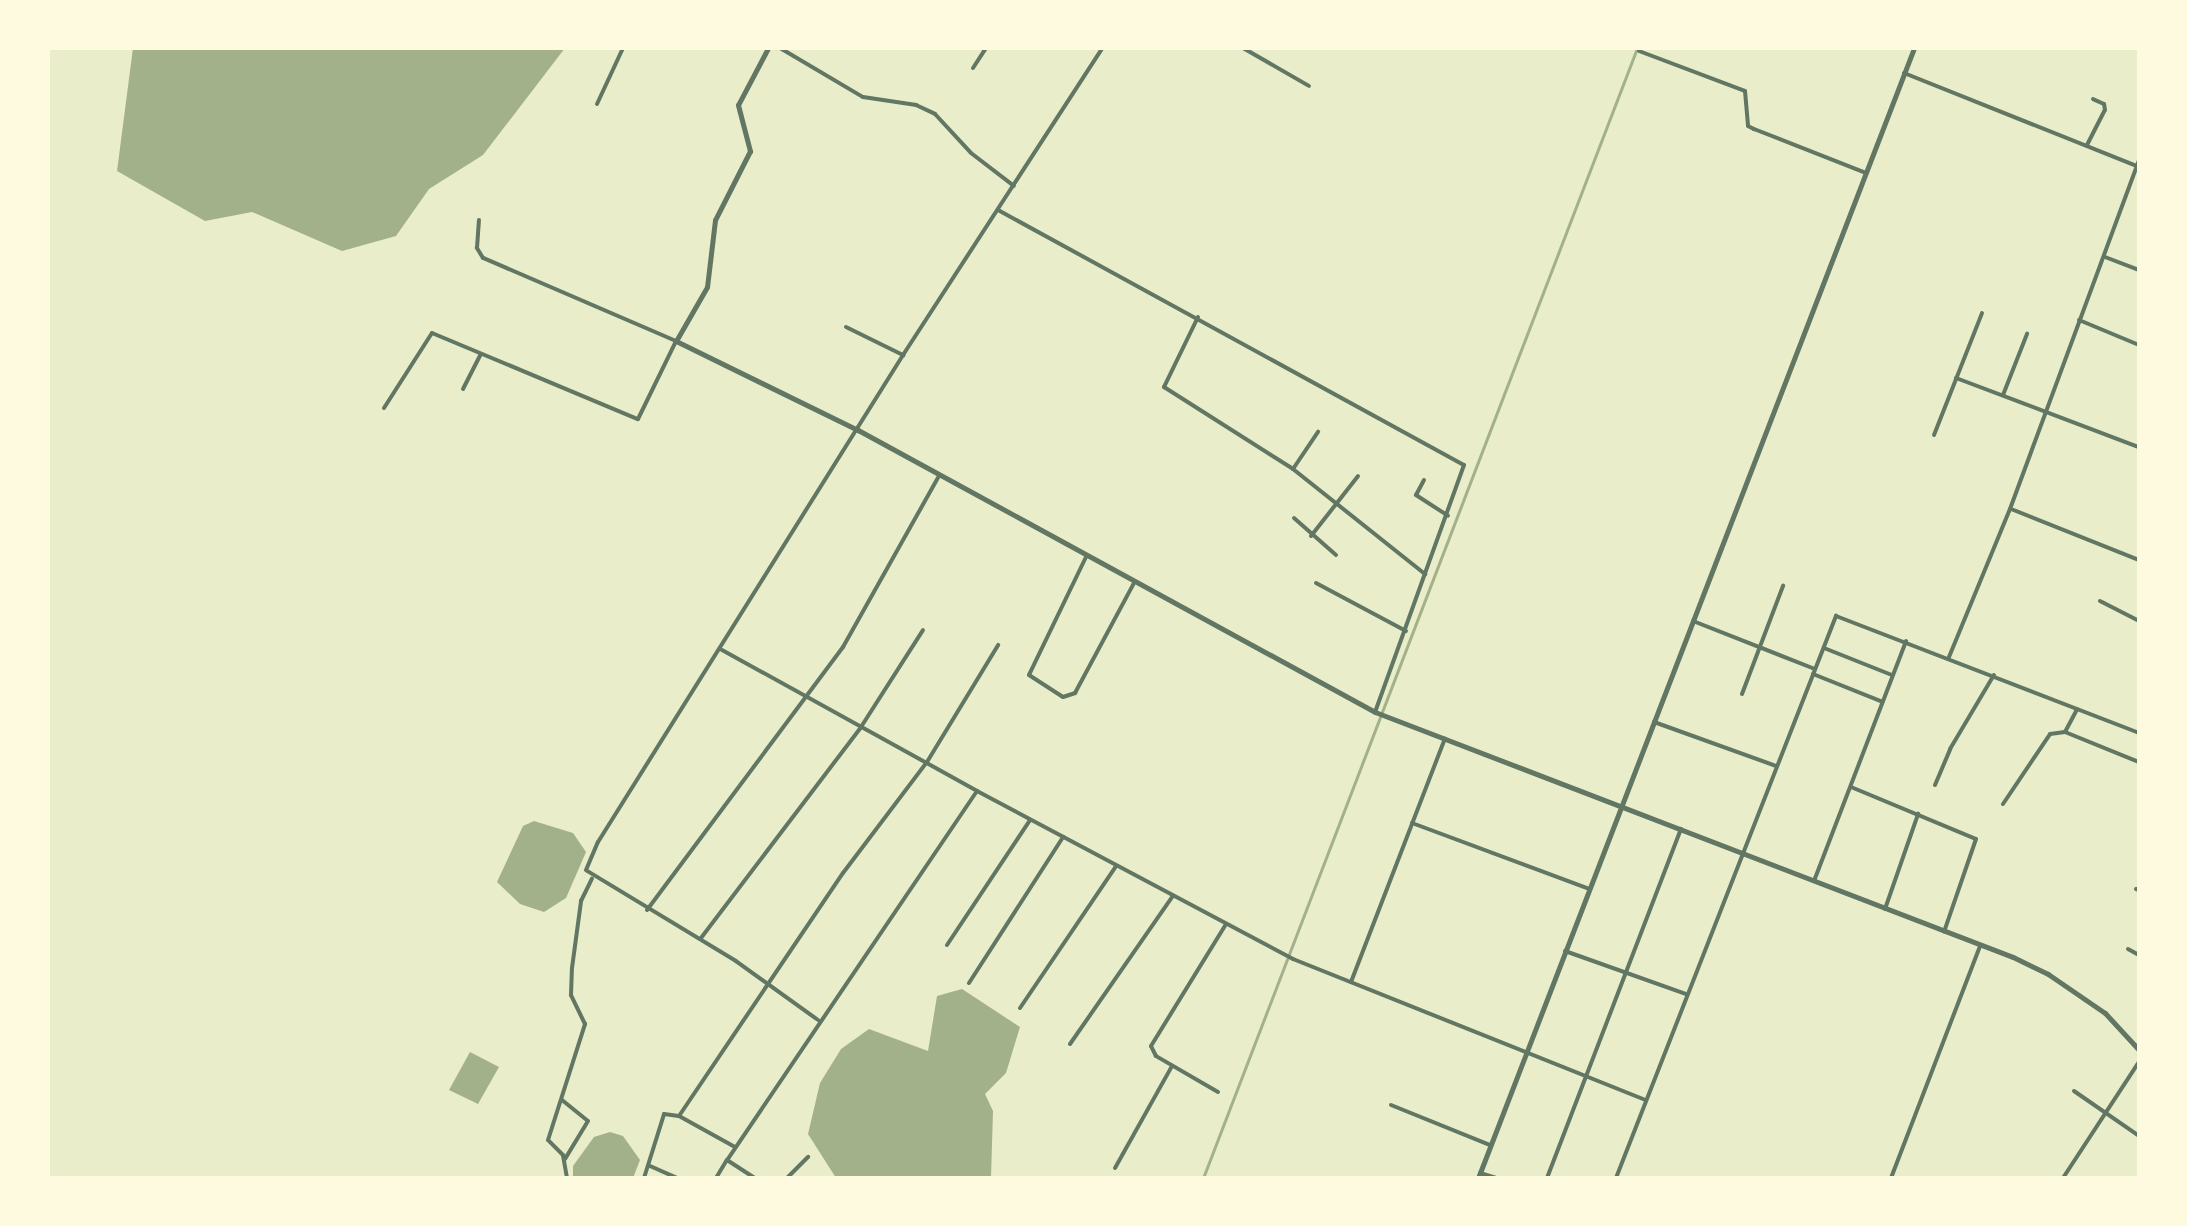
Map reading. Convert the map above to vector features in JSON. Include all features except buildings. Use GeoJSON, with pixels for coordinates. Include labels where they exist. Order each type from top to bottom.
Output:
{"type":"FeatureCollection","features":[{"type":"Feature","properties":{"kind":"street"},"geometry":{"type":"LineString","coordinates":[[597,104],[623,48]]}},
{"type":"Feature","properties":{"kind":"street"},"geometry":{"type":"LineString","coordinates":[[384,408],[432,333],[638,419],[676,341],[707,287],[717,214],[750,151],[738,105],[768,48]]}},
{"type":"Feature","properties":{"kind":"street"},"geometry":{"type":"LineString","coordinates":[[780,48],[863,97],[916,105],[935,114],[971,153],[1014,186]]}},
{"type":"Feature","properties":{"kind":"street"},"geometry":{"type":"LineString","coordinates":[[973,68],[986,48]]}},
{"type":"Feature","properties":{"kind":"street"},"geometry":{"type":"LineString","coordinates":[[818,1020],[701,938],[592,878],[586,870],[598,842],[903,355],[1102,48]]}},
{"type":"Feature","properties":{"kind":"street"},"geometry":{"type":"LineString","coordinates":[[1243,48],[1309,86]]}},
{"type":"Feature","properties":{"kind":"street"},"geometry":{"type":"LineString","coordinates":[[1496,1178],[1479,1175],[1914,48]]}},
{"type":"Feature","properties":{"kind":"street"},"geometry":{"type":"LineString","coordinates":[[1639,51],[1745,91],[1748,126],[1866,173]]}},
{"type":"Feature","properties":{"kind":"street"},"geometry":{"type":"LineString","coordinates":[[1904,73],[2138,165],[2010,509],[1949,657]]}},
{"type":"Feature","properties":{"kind":"street"},"geometry":{"type":"LineString","coordinates":[[2087,145],[2105,110],[2104,104],[2093,99]]}},
{"type":"Feature","properties":{"kind":"street"},"geometry":{"type":"LineString","coordinates":[[997,210],[1460,461],[1463,470],[1448,516],[1376,712]]}},
{"type":"Feature","properties":{"kind":"street"},"geometry":{"type":"LineString","coordinates":[[479,220],[477,248],[483,258],[676,341],[858,430],[938,478],[1376,712],[2048,974],[2105,1013],[2139,1050]]}},
{"type":"Feature","properties":{"kind":"street"},"geometry":{"type":"LineString","coordinates":[[2105,257],[2139,270]]}},
{"type":"Feature","properties":{"kind":"street"},"geometry":{"type":"LineString","coordinates":[[1934,435],[1982,313]]}},
{"type":"Feature","properties":{"kind":"street"},"geometry":{"type":"LineString","coordinates":[[1198,317],[1164,387],[1293,469],[1426,575]]}},
{"type":"Feature","properties":{"kind":"street"},"geometry":{"type":"LineString","coordinates":[[2079,320],[2139,345]]}},
{"type":"Feature","properties":{"kind":"street"},"geometry":{"type":"LineString","coordinates":[[846,327],[903,355]]}},
{"type":"Feature","properties":{"kind":"street"},"geometry":{"type":"LineString","coordinates":[[2003,395],[2027,334]]}},
{"type":"Feature","properties":{"kind":"street"},"geometry":{"type":"LineString","coordinates":[[463,389],[481,354]]}},
{"type":"Feature","properties":{"kind":"street"},"geometry":{"type":"LineString","coordinates":[[1956,378],[2139,447]]}},
{"type":"Feature","properties":{"kind":"street"},"geometry":{"type":"LineString","coordinates":[[1293,469],[1318,432]]}},
{"type":"Feature","properties":{"kind":"street"},"geometry":{"type":"LineString","coordinates":[[1311,536],[1358,476]]}},
{"type":"Feature","properties":{"kind":"street"},"geometry":{"type":"LineString","coordinates":[[647,910],[843,647],[938,478]]}},
{"type":"Feature","properties":{"kind":"street"},"geometry":{"type":"LineString","coordinates":[[1424,480],[1416,495],[1448,516]]}},
{"type":"Feature","properties":{"kind":"street"},"geometry":{"type":"LineString","coordinates":[[2010,509],[2139,560]]}},
{"type":"Feature","properties":{"kind":"street"},"geometry":{"type":"LineString","coordinates":[[1294,518],[1336,555]]}},
{"type":"Feature","properties":{"kind":"street"},"geometry":{"type":"LineString","coordinates":[[1086,557],[1029,675],[1063,697],[1075,693],[1134,583]]}},
{"type":"Feature","properties":{"kind":"street"},"geometry":{"type":"LineString","coordinates":[[1316,583],[1406,631]]}},
{"type":"Feature","properties":{"kind":"street"},"geometry":{"type":"LineString","coordinates":[[1742,694],[1783,586]]}},
{"type":"Feature","properties":{"kind":"street"},"geometry":{"type":"LineString","coordinates":[[2100,601],[2139,621]]}},
{"type":"Feature","properties":{"kind":"street"},"geometry":{"type":"LineString","coordinates":[[1616,1178],[1836,616],[1842,615],[2139,733]]}},
{"type":"Feature","properties":{"kind":"street"},"geometry":{"type":"LineString","coordinates":[[1693,621],[1883,702]]}},
{"type":"Feature","properties":{"kind":"street"},"geometry":{"type":"LineString","coordinates":[[701,938],[861,727],[923,630]]}},
{"type":"Feature","properties":{"kind":"street"},"geometry":{"type":"LineString","coordinates":[[1814,881],[1906,641]]}},
{"type":"Feature","properties":{"kind":"street"},"geometry":{"type":"LineString","coordinates":[[679,1116],[767,982],[927,762],[998,645]]}},
{"type":"Feature","properties":{"kind":"street"},"geometry":{"type":"LineString","coordinates":[[1824,648],[1893,675]]}},
{"type":"Feature","properties":{"kind":"street"},"geometry":{"type":"LineString","coordinates":[[721,649],[1030,820],[1278,952],[1525,1055],[1645,1100]]}},
{"type":"Feature","properties":{"kind":"street"},"geometry":{"type":"LineString","coordinates":[[1935,785],[1950,749],[1994,675]]}},
{"type":"Feature","properties":{"kind":"street"},"geometry":{"type":"LineString","coordinates":[[2065,732],[2077,709]]}},
{"type":"Feature","properties":{"kind":"street"},"geometry":{"type":"LineString","coordinates":[[1654,722],[1777,766]]}},
{"type":"Feature","properties":{"kind":"street"},"geometry":{"type":"LineString","coordinates":[[2003,804],[2050,734],[2065,732],[2139,762]]}},
{"type":"Feature","properties":{"kind":"street"},"geometry":{"type":"LineString","coordinates":[[1351,983],[1445,738]]}},
{"type":"Feature","properties":{"kind":"street"},"geometry":{"type":"LineString","coordinates":[[1851,787],[1972,835],[1978,845],[1944,932]]}},
{"type":"Feature","properties":{"kind":"street"},"geometry":{"type":"LineString","coordinates":[[716,1178],[818,1020],[977,791]]}},
{"type":"Feature","properties":{"kind":"street"},"geometry":{"type":"LineString","coordinates":[[1885,909],[1918,814]]}},
{"type":"Feature","properties":{"kind":"street"},"geometry":{"type":"LineString","coordinates":[[947,945],[1030,820]]}},
{"type":"Feature","properties":{"kind":"street"},"geometry":{"type":"LineString","coordinates":[[1412,823],[1589,889]]}},
{"type":"Feature","properties":{"kind":"street"},"geometry":{"type":"LineString","coordinates":[[1547,1178],[1681,829]]}},
{"type":"Feature","properties":{"kind":"street"},"geometry":{"type":"LineString","coordinates":[[969,983],[1063,837]]}},
{"type":"Feature","properties":{"kind":"street"},"geometry":{"type":"LineString","coordinates":[[1020,1008],[1116,866]]}},
{"type":"Feature","properties":{"kind":"street"},"geometry":{"type":"LineString","coordinates":[[567,1178],[564,1161],[548,1140],[585,1024],[571,995],[572,968],[581,901],[592,878]]}},
{"type":"Feature","properties":{"kind":"street"},"geometry":{"type":"LineString","coordinates":[[1070,1044],[1173,896]]}},
{"type":"Feature","properties":{"kind":"street"},"geometry":{"type":"LineString","coordinates":[[1218,1092],[1156,1056],[1151,1046],[1226,924]]}},
{"type":"Feature","properties":{"kind":"street"},"geometry":{"type":"LineString","coordinates":[[1891,1178],[1980,946]]}},
{"type":"Feature","properties":{"kind":"street"},"geometry":{"type":"LineString","coordinates":[[2128,949],[2139,955]]}},
{"type":"Feature","properties":{"kind":"street"},"geometry":{"type":"LineString","coordinates":[[1565,951],[1686,994]]}},
{"type":"Feature","properties":{"kind":"street"},"geometry":{"type":"LineString","coordinates":[[2063,1178],[2108,1114],[2139,1062]]}},
{"type":"Feature","properties":{"kind":"street"},"geometry":{"type":"LineString","coordinates":[[1115,1168],[1172,1066]]}},
{"type":"Feature","properties":{"kind":"street"},"geometry":{"type":"LineString","coordinates":[[2074,1091],[2139,1136]]}},
{"type":"Feature","properties":{"kind":"street"},"geometry":{"type":"LineString","coordinates":[[562,1100],[588,1121],[564,1161]]}},
{"type":"Feature","properties":{"kind":"street"},"geometry":{"type":"LineString","coordinates":[[1391,1105],[1490,1145]]}},
{"type":"Feature","properties":{"kind":"street"},"geometry":{"type":"LineString","coordinates":[[644,1178],[664,1114],[679,1116],[735,1147]]}},
{"type":"Feature","properties":{"kind":"street"},"geometry":{"type":"LineString","coordinates":[[787,1178],[808,1157]]}},
{"type":"Feature","properties":{"kind":"street"},"geometry":{"type":"LineString","coordinates":[[727,1160],[755,1178]]}},
{"type":"Feature","properties":{"kind":"street"},"geometry":{"type":"LineString","coordinates":[[650,1166],[677,1178]]}},
{"type":"Feature","properties":{"kind":"shaded area"},"geometry":{"type":"Polygon","coordinates":[[[133,48],[565,48],[483,155],[429,189],[396,236],[342,251],[252,212],[205,221],[117,171],[133,48]]]}},
{"type":"Feature","properties":{"kind":"shaded area"},"geometry":{"type":"Polygon","coordinates":[[[534,821],[573,833],[586,852],[566,898],[544,912],[520,904],[497,882],[523,826],[534,821]]]}},
{"type":"Feature","properties":{"kind":"shaded area"},"geometry":{"type":"Polygon","coordinates":[[[962,989],[1020,1027],[1006,1073],[985,1094],[993,1111],[991,1178],[836,1178],[808,1134],[820,1083],[841,1049],[869,1029],[928,1051],[937,996],[962,989]]]}},
{"type":"Feature","properties":{"kind":"shaded area"},"geometry":{"type":"Polygon","coordinates":[[[470,1052],[499,1067],[478,1104],[449,1090],[470,1052]]]}},
{"type":"Feature","properties":{"kind":"shaded area"},"geometry":{"type":"Polygon","coordinates":[[[610,1132],[623,1136],[640,1160],[633,1178],[573,1178],[573,1166],[594,1137],[610,1132]]]}},
{"type":"Feature","properties":{"kind":"waterway"},"geometry":{"type":"LineString","coordinates":[[1203,1178],[1637,48]]}}]}
